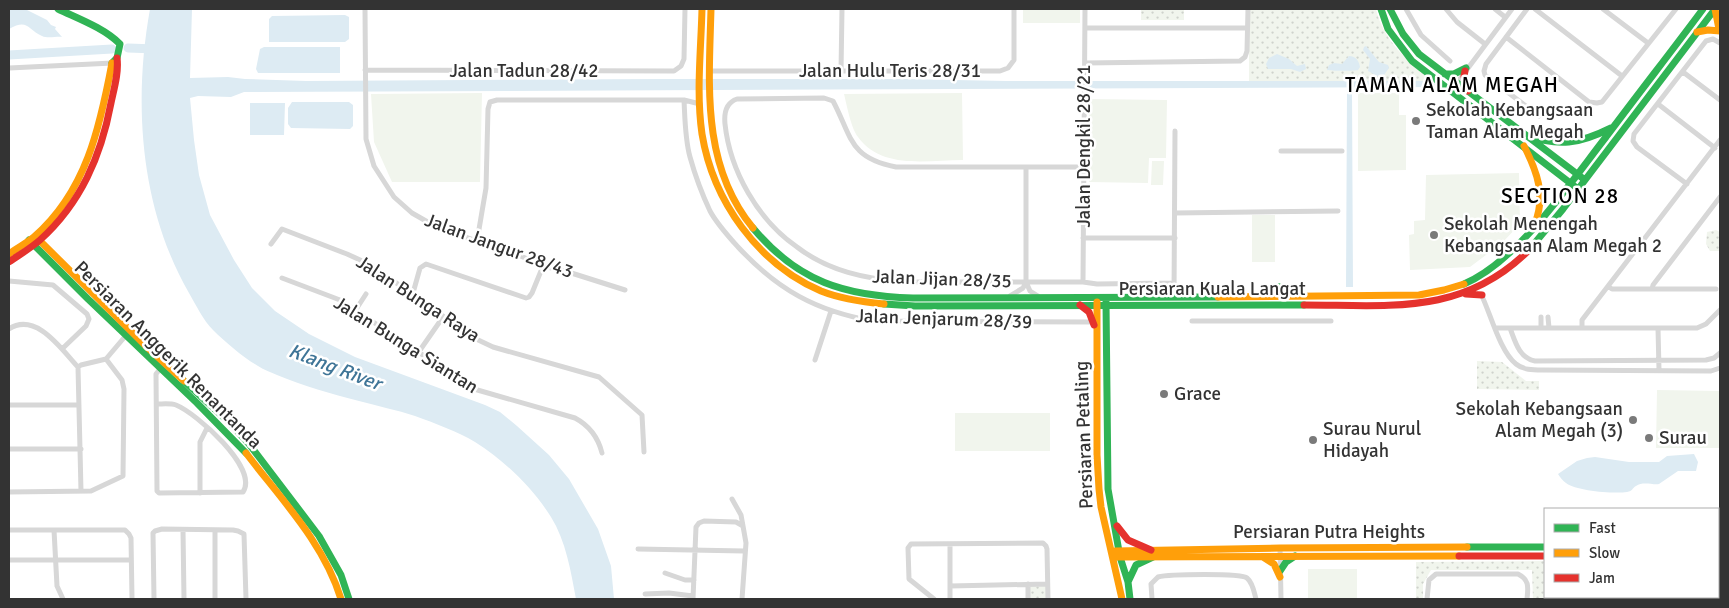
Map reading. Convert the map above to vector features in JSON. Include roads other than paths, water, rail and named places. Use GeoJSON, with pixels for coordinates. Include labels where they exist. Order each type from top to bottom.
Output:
{"type":"FeatureCollection","features":[{"type":"Feature","properties":{"kind":"main road"},"geometry":{"type":"LineString","coordinates":[[34,240],[74,191],[82,174],[93,147],[120,44],[118,40],[108,34],[58,9]]}},
{"type":"Feature","properties":{"kind":"main road"},"geometry":{"type":"LineString","coordinates":[[702,9],[700,74],[704,94]]}},
{"type":"Feature","properties":{"kind":"main road"},"geometry":{"type":"LineString","coordinates":[[704,94],[709,73],[711,9]]}},
{"type":"Feature","properties":{"kind":"main road"},"geometry":{"type":"LineString","coordinates":[[1380,9],[1388,29],[1412,61],[1578,189]]}},
{"type":"Feature","properties":{"kind":"main road"},"geometry":{"type":"LineString","coordinates":[[1390,9],[1397,24],[1419,54],[1584,180]]}},
{"type":"Feature","properties":{"kind":"main road","name":"Persiaran Kuala Langat"},"geometry":{"type":"LineString","coordinates":[[704,94],[700,104],[705,148],[719,191],[738,222],[751,239],[788,272],[820,290],[854,300],[890,305],[1080,305],[1106,297],[1413,295],[1434,292],[1466,283],[1500,261],[1523,240],[1571,183],[1703,9]]}},
{"type":"Feature","properties":{"kind":"main road"},"geometry":{"type":"LineString","coordinates":[[1683,34],[1698,20],[1706,20],[1707,9]]}},
{"type":"Feature","properties":{"kind":"main road"},"geometry":{"type":"LineString","coordinates":[[1697,32],[1720,30],[1716,20],[1715,9]]}},
{"type":"Feature","properties":{"kind":"main road","name":"Persiaran Kuala Langat"},"geometry":{"type":"LineString","coordinates":[[704,94],[715,151],[727,187],[751,227],[777,254],[793,266],[820,282],[853,292],[889,297],[1041,297],[1097,301],[1106,305],[1404,305],[1428,303],[1460,295],[1478,287],[1509,267],[1528,251],[1578,189],[1715,9]]}},
{"type":"Feature","properties":{"kind":"main road"},"geometry":{"type":"LineString","coordinates":[[9,252],[20,250],[47,254],[46,242],[59,221],[77,199],[97,162],[111,110],[116,61]]}},
{"type":"Feature","properties":{"kind":"main road"},"geometry":{"type":"LineString","coordinates":[[1444,74],[1454,74],[1466,69],[1465,82],[1468,91]]}},
{"type":"Feature","properties":{"kind":"main road"},"geometry":{"type":"LineString","coordinates":[[1525,135],[1554,144],[1572,143],[1614,126]]}},
{"type":"Feature","properties":{"kind":"main road"},"geometry":{"type":"LineString","coordinates":[[1524,146],[1532,162],[1540,189],[1537,218],[1530,231]]}},
{"type":"Feature","properties":{"kind":"main road"},"geometry":{"type":"LineString","coordinates":[[9,262],[20,250],[59,221]]}},
{"type":"Feature","properties":{"kind":"main road","name":"Persiaran Anggerik Renantanda"},"geometry":{"type":"LineString","coordinates":[[34,240],[128,333],[217,411],[249,444],[319,536],[335,563],[350,599]]}},
{"type":"Feature","properties":{"kind":"main road"},"geometry":{"type":"LineString","coordinates":[[1453,287],[1478,287],[1484,271]]}},
{"type":"Feature","properties":{"kind":"main road"},"geometry":{"type":"LineString","coordinates":[[1460,295],[1482,296],[1489,280]]}},
{"type":"Feature","properties":{"kind":"main road"},"geometry":{"type":"LineString","coordinates":[[1264,296],[1274,293],[1279,288],[1286,296],[1291,296]]}},
{"type":"Feature","properties":{"kind":"main road","name":"Persiaran Petaling"},"geometry":{"type":"LineString","coordinates":[[1106,297],[1108,489],[1114,520],[1122,599]]}},
{"type":"Feature","properties":{"kind":"main road"},"geometry":{"type":"LineString","coordinates":[[956,298],[956,306]]}},
{"type":"Feature","properties":{"kind":"main road","name":"Persiaran Petaling"},"geometry":{"type":"LineString","coordinates":[[1097,301],[1097,456],[1099,489],[1101,506],[1116,554],[1128,582],[1130,599]]}},
{"type":"Feature","properties":{"kind":"main road"},"geometry":{"type":"LineString","coordinates":[[1080,305],[1089,312],[1097,334]]}},
{"type":"Feature","properties":{"kind":"main road"},"geometry":{"type":"LineString","coordinates":[[1106,325],[1116,310],[1127,305]]}},
{"type":"Feature","properties":{"kind":"main road","name":"Persiaran Anggerik Renantanda"},"geometry":{"type":"LineString","coordinates":[[128,333],[160,369],[225,430],[256,465],[314,541],[337,586],[341,599]]}},
{"type":"Feature","properties":{"kind":"main road"},"geometry":{"type":"LineString","coordinates":[[225,430],[230,424]]}},
{"type":"Feature","properties":{"kind":"main road"},"geometry":{"type":"LineString","coordinates":[[1114,520],[1120,532],[1131,543],[1152,553],[1136,565],[1128,582]]}},
{"type":"Feature","properties":{"kind":"main road","name":"Persiaran Putra Heights"},"geometry":{"type":"LineString","coordinates":[[1116,554],[1544,547]]}},
{"type":"Feature","properties":{"kind":"main road","name":"Persiaran Putra Heights"},"geometry":{"type":"LineString","coordinates":[[1152,553],[1259,556],[1280,552],[1298,555],[1544,556]]}},
{"type":"Feature","properties":{"kind":"main road"},"geometry":{"type":"LineString","coordinates":[[1259,556],[1270,560],[1280,574],[1291,558],[1298,555]]}},
{"type":"Feature","properties":{"kind":"street","name":"Jalan Jangur 28/43"},"geometry":{"type":"LineString","coordinates":[[365,9],[365,126],[369,151],[378,175],[394,198],[412,213],[440,229],[514,253],[543,266],[625,290]]}},
{"type":"Feature","properties":{"kind":"street","name":"Jalan Tadun 28/42"},"geometry":{"type":"LineString","coordinates":[[365,73],[674,71],[681,66],[684,59],[685,9]]}},
{"type":"Feature","properties":{"kind":"street"},"geometry":{"type":"LineString","coordinates":[[841,71],[842,9]]}},
{"type":"Feature","properties":{"kind":"street","name":"Jalan Hulu Teris 28/31"},"geometry":{"type":"LineString","coordinates":[[709,73],[841,71],[1000,72],[1008,68],[1014,60],[1014,9]]}},
{"type":"Feature","properties":{"kind":"street","name":"Jalan Dengkil 28/21"},"geometry":{"type":"LineString","coordinates":[[1083,282],[1085,9]]}},
{"type":"Feature","properties":{"kind":"street"},"geometry":{"type":"LineString","coordinates":[[1085,63],[1236,62],[1243,59],[1247,54],[1248,9]]}},
{"type":"Feature","properties":{"kind":"street"},"geometry":{"type":"LineString","coordinates":[[1406,9],[1421,35],[1450,61]]}},
{"type":"Feature","properties":{"kind":"street"},"geometry":{"type":"LineString","coordinates":[[1446,9],[1457,22],[1485,44]]}},
{"type":"Feature","properties":{"kind":"street"},"geometry":{"type":"LineString","coordinates":[[1495,9],[1505,17]]}},
{"type":"Feature","properties":{"kind":"street"},"geometry":{"type":"LineString","coordinates":[[1450,91],[1512,9]]}},
{"type":"Feature","properties":{"kind":"street"},"geometry":{"type":"LineString","coordinates":[[1527,9],[1486,64],[1484,71],[1485,75],[1539,116]]}},
{"type":"Feature","properties":{"kind":"street"},"geometry":{"type":"LineString","coordinates":[[1535,9],[1622,76]]}},
{"type":"Feature","properties":{"kind":"street"},"geometry":{"type":"LineString","coordinates":[[1603,9],[1648,43]]}},
{"type":"Feature","properties":{"kind":"street"},"geometry":{"type":"LineString","coordinates":[[1506,37],[1589,102],[1597,104],[1602,102],[1673,10]]}},
{"type":"Feature","properties":{"kind":"street"},"geometry":{"type":"LineString","coordinates":[[1706,20],[1720,30]]}},
{"type":"Feature","properties":{"kind":"street"},"geometry":{"type":"LineString","coordinates":[[1085,28],[1247,28]]}},
{"type":"Feature","properties":{"kind":"street"},"geometry":{"type":"LineString","coordinates":[[1687,184],[1637,147],[1633,141],[1634,134],[1706,41],[1713,39],[1720,44]]}},
{"type":"Feature","properties":{"kind":"street"},"geometry":{"type":"LineString","coordinates":[[9,68],[116,61]]}},
{"type":"Feature","properties":{"kind":"street"},"geometry":{"type":"LineString","coordinates":[[1682,72],[1720,100]]}},
{"type":"Feature","properties":{"kind":"street","name":"Jalan Jijan 28/35"},"geometry":{"type":"LineString","coordinates":[[1026,167],[910,168],[884,164],[868,158],[851,142],[833,102],[824,98],[733,100],[725,110],[730,151],[740,176],[753,200],[783,237],[812,258],[829,266],[882,280],[1083,282],[1097,284],[1174,283]]}},
{"type":"Feature","properties":{"kind":"street"},"geometry":{"type":"LineString","coordinates":[[477,241],[486,188],[488,110],[490,102],[497,100],[589,99],[684,100],[700,104]]}},
{"type":"Feature","properties":{"kind":"street","name":"Jalan Jenjarum 28/39"},"geometry":{"type":"LineString","coordinates":[[684,100],[686,136],[690,156],[708,205],[716,220],[732,241],[770,278],[796,295],[830,311],[873,321],[1093,322]]}},
{"type":"Feature","properties":{"kind":"street"},"geometry":{"type":"LineString","coordinates":[[1658,104],[1714,148]]}},
{"type":"Feature","properties":{"kind":"street"},"geometry":{"type":"LineString","coordinates":[[1174,297],[1175,131]]}},
{"type":"Feature","properties":{"kind":"street"},"geometry":{"type":"LineString","coordinates":[[1582,328],[1582,320],[1720,140]]}},
{"type":"Feature","properties":{"kind":"street"},"geometry":{"type":"LineString","coordinates":[[1281,151],[1342,152]]}},
{"type":"Feature","properties":{"kind":"street"},"geometry":{"type":"LineString","coordinates":[[1041,297],[1030,291],[1026,282],[1026,167],[1084,167]]}},
{"type":"Feature","properties":{"kind":"street"},"geometry":{"type":"LineString","coordinates":[[1652,289],[1653,285],[1720,197]]}},
{"type":"Feature","properties":{"kind":"street"},"geometry":{"type":"LineString","coordinates":[[1175,213],[1338,211]]}},
{"type":"Feature","properties":{"kind":"street","name":"Jalan Bunga Raya"},"geometry":{"type":"LineString","coordinates":[[272,244],[282,229],[347,254],[371,265],[474,338],[493,347],[599,377],[642,415],[644,452]]}},
{"type":"Feature","properties":{"kind":"street"},"geometry":{"type":"LineString","coordinates":[[1084,238],[1174,238]]}},
{"type":"Feature","properties":{"kind":"street"},"geometry":{"type":"LineString","coordinates":[[413,293],[420,268],[426,264],[521,297],[529,297],[543,266]]}},
{"type":"Feature","properties":{"kind":"street","name":"Jalan Bunga Siantan"},"geometry":{"type":"LineString","coordinates":[[282,278],[340,300],[474,389],[581,421],[596,437],[602,453]]}},
{"type":"Feature","properties":{"kind":"street"},"geometry":{"type":"LineString","coordinates":[[9,281],[53,285],[87,314],[89,319],[86,326],[62,349]]}},
{"type":"Feature","properties":{"kind":"street"},"geometry":{"type":"LineString","coordinates":[[1008,297],[1019,291],[1026,282]]}},
{"type":"Feature","properties":{"kind":"street"},"geometry":{"type":"LineString","coordinates":[[1478,287],[1504,348],[1514,363],[1528,369],[1711,371],[1720,368]]}},
{"type":"Feature","properties":{"kind":"street"},"geometry":{"type":"LineString","coordinates":[[1609,287],[1612,289],[1716,289]]}},
{"type":"Feature","properties":{"kind":"street"},"geometry":{"type":"LineString","coordinates":[[355,311],[366,294]]}},
{"type":"Feature","properties":{"kind":"street"},"geometry":{"type":"LineString","coordinates":[[1494,328],[1702,327],[1720,310]]}},
{"type":"Feature","properties":{"kind":"street"},"geometry":{"type":"LineString","coordinates":[[815,360],[830,311]]}},
{"type":"Feature","properties":{"kind":"street"},"geometry":{"type":"LineString","coordinates":[[418,353],[443,317]]}},
{"type":"Feature","properties":{"kind":"street"},"geometry":{"type":"LineString","coordinates":[[1541,317],[1541,328]]}},
{"type":"Feature","properties":{"kind":"street"},"geometry":{"type":"LineString","coordinates":[[1548,317],[1548,328]]}},
{"type":"Feature","properties":{"kind":"street"},"geometry":{"type":"LineString","coordinates":[[1192,321],[1331,321]]}},
{"type":"Feature","properties":{"kind":"street"},"geometry":{"type":"LineString","coordinates":[[9,329],[19,324],[34,326],[62,349],[78,368],[81,491]]}},
{"type":"Feature","properties":{"kind":"street"},"geometry":{"type":"LineString","coordinates":[[1510,328],[1520,352],[1531,360],[1710,360],[1720,353]]}},
{"type":"Feature","properties":{"kind":"street"},"geometry":{"type":"LineString","coordinates":[[1658,328],[1659,370]]}},
{"type":"Feature","properties":{"kind":"street"},"geometry":{"type":"LineString","coordinates":[[78,368],[81,365],[106,359],[128,333]]}},
{"type":"Feature","properties":{"kind":"street"},"geometry":{"type":"LineString","coordinates":[[9,492],[91,491],[121,478],[124,473],[124,389],[122,380],[106,359]]}},
{"type":"Feature","properties":{"kind":"street"},"geometry":{"type":"LineString","coordinates":[[157,404],[177,406],[194,416],[216,434],[236,457],[246,488],[240,493],[159,493],[156,490],[156,374],[160,369]]}},
{"type":"Feature","properties":{"kind":"street"},"geometry":{"type":"LineString","coordinates":[[9,405],[79,405]]}},
{"type":"Feature","properties":{"kind":"street"},"geometry":{"type":"LineString","coordinates":[[200,493],[200,442],[207,428]]}},
{"type":"Feature","properties":{"kind":"street"},"geometry":{"type":"LineString","coordinates":[[9,449],[81,449]]}},
{"type":"Feature","properties":{"kind":"street"},"geometry":{"type":"LineString","coordinates":[[732,498],[741,514],[746,536],[742,599]]}},
{"type":"Feature","properties":{"kind":"street"},"geometry":{"type":"LineString","coordinates":[[645,594],[669,594],[693,598],[696,527],[704,521],[736,522],[743,526]]}},
{"type":"Feature","properties":{"kind":"street"},"geometry":{"type":"LineString","coordinates":[[9,530],[121,529],[129,534],[132,599]]}},
{"type":"Feature","properties":{"kind":"street"},"geometry":{"type":"LineString","coordinates":[[54,530],[57,586],[63,599]]}},
{"type":"Feature","properties":{"kind":"street"},"geometry":{"type":"LineString","coordinates":[[154,599],[153,533],[158,530],[238,531],[244,534],[246,599]]}},
{"type":"Feature","properties":{"kind":"street"},"geometry":{"type":"LineString","coordinates":[[183,530],[184,599]]}},
{"type":"Feature","properties":{"kind":"street"},"geometry":{"type":"LineString","coordinates":[[215,531],[215,599]]}},
{"type":"Feature","properties":{"kind":"street"},"geometry":{"type":"LineString","coordinates":[[934,599],[909,579],[908,548],[911,544],[1041,543],[1046,546],[1047,550],[1048,599]]}},
{"type":"Feature","properties":{"kind":"street"},"geometry":{"type":"LineString","coordinates":[[950,544],[950,599]]}},
{"type":"Feature","properties":{"kind":"street"},"geometry":{"type":"LineString","coordinates":[[638,549],[744,551]]}},
{"type":"Feature","properties":{"kind":"street"},"geometry":{"type":"LineString","coordinates":[[1280,552],[1281,599]]}},
{"type":"Feature","properties":{"kind":"street"},"geometry":{"type":"LineString","coordinates":[[9,560],[131,560]]}},
{"type":"Feature","properties":{"kind":"street"},"geometry":{"type":"LineString","coordinates":[[665,573],[685,580],[694,580]]}},
{"type":"Feature","properties":{"kind":"street"},"geometry":{"type":"LineString","coordinates":[[1427,599],[1429,580],[1436,574],[1518,574],[1528,584],[1527,599]]}},
{"type":"Feature","properties":{"kind":"street"},"geometry":{"type":"LineString","coordinates":[[1152,599],[1151,584],[1158,577],[1208,575],[1240,575],[1246,577],[1252,585],[1256,599]]}},
{"type":"Feature","properties":{"kind":"street"},"geometry":{"type":"LineString","coordinates":[[1028,584],[1028,599]]}},
{"type":"Feature","properties":{"kind":"street"},"geometry":{"type":"LineString","coordinates":[[950,586],[1047,584]]}},
{"type":"Feature","properties":{"kind":"water"},"geometry":{"type":"Polygon","coordinates":[[[9,9],[25,9],[47,20],[56,27],[55,29],[62,37],[44,37],[24,25],[9,29],[9,9]]]}},
{"type":"Feature","properties":{"kind":"water","name":"Klang River"},"geometry":{"type":"Polygon","coordinates":[[[150,9],[192,9],[190,78],[228,77],[306,81],[904,79],[1006,81],[1432,81],[1441,87],[244,92],[231,97],[198,96],[190,98],[199,175],[210,215],[234,260],[252,288],[275,311],[309,334],[355,357],[500,412],[549,455],[569,479],[598,529],[611,566],[614,599],[576,599],[561,536],[551,517],[527,485],[486,449],[462,435],[415,416],[318,390],[265,370],[235,350],[206,322],[173,260],[160,226],[151,191],[142,118],[142,81],[150,9]]]}},
{"type":"Feature","properties":{"kind":"water"},"geometry":{"type":"Polygon","coordinates":[[[345,15],[349,17],[349,39],[345,42],[269,42],[269,19],[272,16],[345,15]]]}},
{"type":"Feature","properties":{"kind":"water"},"geometry":{"type":"Polygon","coordinates":[[[1366,46],[1379,62],[1388,65],[1389,68],[1384,75],[1377,76],[1368,71],[1370,59],[1363,50],[1366,46]]]}},
{"type":"Feature","properties":{"kind":"water"},"geometry":{"type":"Polygon","coordinates":[[[264,47],[340,47],[340,73],[258,73],[256,69],[260,49],[264,47]]]}},
{"type":"Feature","properties":{"kind":"water"},"geometry":{"type":"Polygon","coordinates":[[[1277,54],[1289,59],[1297,66],[1305,64],[1306,69],[1300,72],[1291,69],[1268,69],[1266,64],[1269,58],[1277,54]]]}},
{"type":"Feature","properties":{"kind":"water"},"geometry":{"type":"Polygon","coordinates":[[[1349,56],[1354,57],[1358,61],[1360,67],[1358,70],[1327,70],[1329,65],[1334,63],[1342,64],[1349,56]]]}},
{"type":"Feature","properties":{"kind":"water"},"geometry":{"type":"Polygon","coordinates":[[[1347,90],[1352,90],[1353,287],[1346,287],[1347,90]]]}},
{"type":"Feature","properties":{"kind":"water"},"geometry":{"type":"Polygon","coordinates":[[[292,102],[349,102],[353,105],[353,126],[350,129],[291,128],[288,124],[288,108],[292,102]]]}},
{"type":"Feature","properties":{"kind":"water"},"geometry":{"type":"Polygon","coordinates":[[[250,103],[285,103],[284,135],[250,135],[250,103]]]}},
{"type":"Feature","properties":{"kind":"water"},"geometry":{"type":"Polygon","coordinates":[[[1694,454],[1698,462],[1696,471],[1678,471],[1659,484],[1642,484],[1630,491],[1621,493],[1586,490],[1571,486],[1558,474],[1577,461],[1587,458],[1595,457],[1629,462],[1659,462],[1667,456],[1694,454]]]}},
{"type":"Feature","properties":{"kind":"waterway"},"geometry":{"type":"LineString","coordinates":[[128,48],[156,49]]}},
{"type":"Feature","properties":{"kind":"waterway"},"geometry":{"type":"LineString","coordinates":[[9,55],[112,49]]}},
{"type":"Feature","properties":{"kind":"place","name":"Sekolah Kebangsaan Taman Alam Megah"},"geometry":{"type":"Point","coordinates":[1416,121]}},
{"type":"Feature","properties":{"kind":"place","name":"Sekolah Menengah Kebangsaan Alam Megah 2"},"geometry":{"type":"Point","coordinates":[1434,235]}},
{"type":"Feature","properties":{"kind":"place","name":"Grace"},"geometry":{"type":"Point","coordinates":[1164,394]}},
{"type":"Feature","properties":{"kind":"place","name":"Sekolah Kebangsaan Alam Megah (3)"},"geometry":{"type":"Point","coordinates":[1633,420]}},
{"type":"Feature","properties":{"kind":"place","name":"Surau"},"geometry":{"type":"Point","coordinates":[1649,438]}},
{"type":"Feature","properties":{"kind":"place","name":"Surau Nurul Hidayah"},"geometry":{"type":"Point","coordinates":[1313,440]}},
{"type":"Feature","properties":{"kind":"district","name":"TAMAN ALAM MEGAH"},"geometry":{"type":"Point","coordinates":[1452,85]}},
{"type":"Feature","properties":{"kind":"district","name":"SECTION 28"},"geometry":{"type":"Point","coordinates":[1560,196]}}]}
